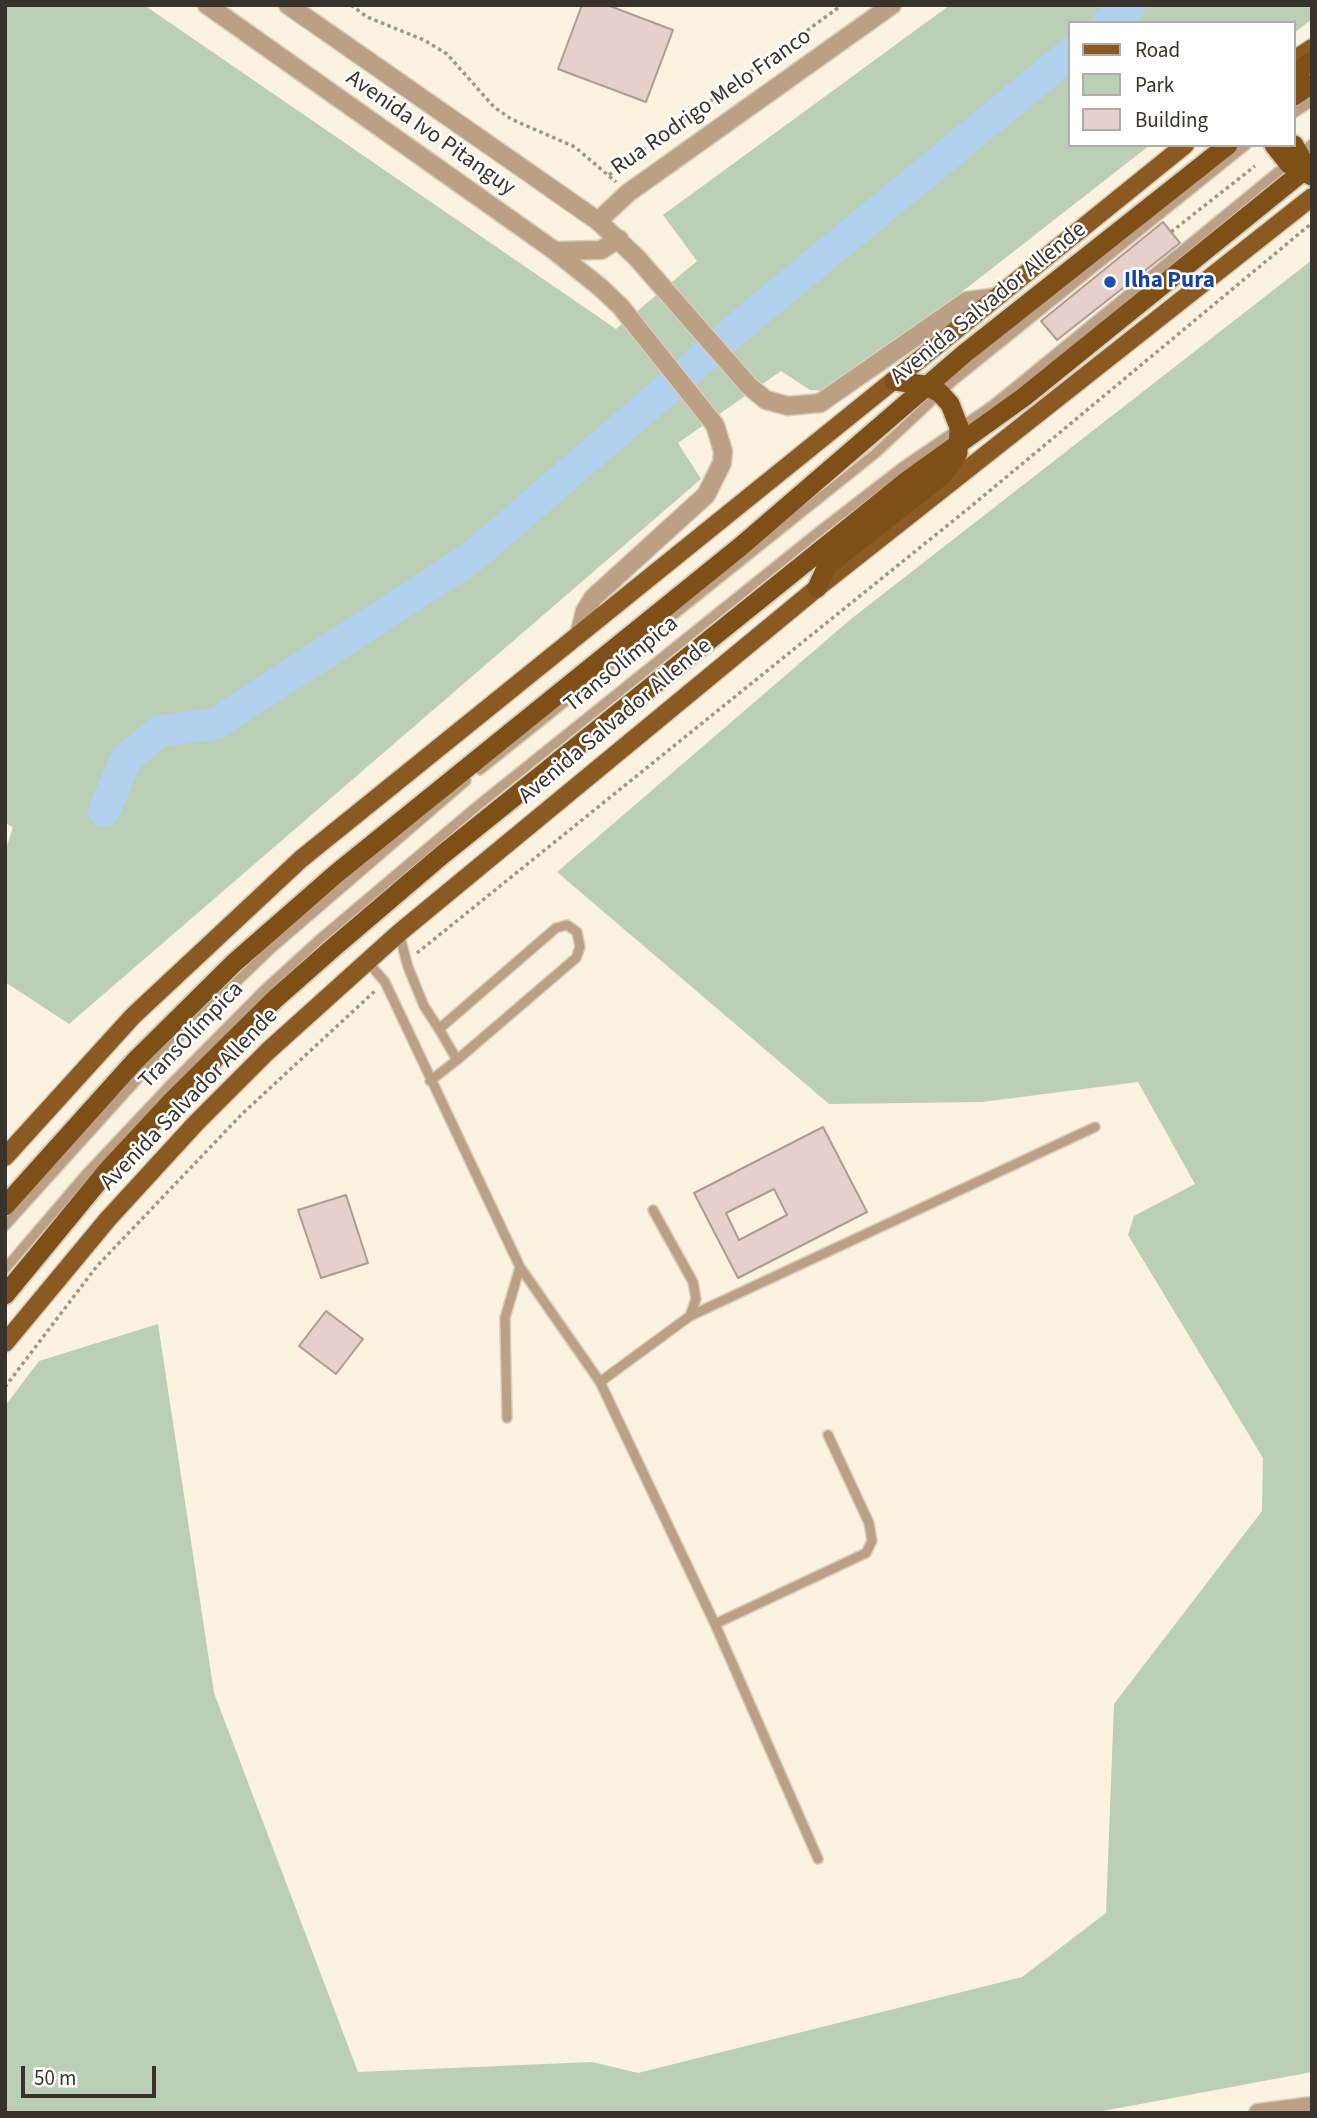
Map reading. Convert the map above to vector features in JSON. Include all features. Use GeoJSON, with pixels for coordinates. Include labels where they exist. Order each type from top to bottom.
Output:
{"type":"FeatureCollection","features":[{"type":"Feature","properties":{"kind":"highway"},"geometry":{"type":"LineString","coordinates":[[1296,73],[1312,61]]}},
{"type":"Feature","properties":{"kind":"highway"},"geometry":{"type":"LineString","coordinates":[[1296,95],[1312,84]]}},
{"type":"Feature","properties":{"kind":"highway","name":"Avenida Salvador Allende"},"geometry":{"type":"LineString","coordinates":[[5,1206],[135,1061],[234,963],[369,847],[740,547],[1226,147]]}},
{"type":"Feature","properties":{"kind":"highway"},"geometry":{"type":"LineString","coordinates":[[1278,147],[1305,161]]}},
{"type":"Feature","properties":{"kind":"highway","name":"Avenida Salvador Allende"},"geometry":{"type":"LineString","coordinates":[[5,1295],[30,1261],[107,1171],[173,1101],[250,1023],[334,947],[452,847],[908,480],[960,435],[1024,397],[1305,161]]}},
{"type":"Feature","properties":{"kind":"highway"},"geometry":{"type":"LineString","coordinates":[[817,589],[827,566],[951,468],[960,435],[954,410],[933,389],[894,381]]}},
{"type":"Feature","properties":{"kind":"highway"},"geometry":{"type":"LineString","coordinates":[[5,1312],[26,1282],[30,1261]]}},
{"type":"Feature","properties":{"kind":"main road"},"geometry":{"type":"LineString","coordinates":[[1296,59],[1312,48]]}},
{"type":"Feature","properties":{"kind":"main road","name":"Avenida Salvador Allende"},"geometry":{"type":"LineString","coordinates":[[5,1157],[133,1016],[302,859],[580,631],[1183,147]]}},
{"type":"Feature","properties":{"kind":"main road","name":"Avenida Salvador Allende"},"geometry":{"type":"LineString","coordinates":[[5,1343],[92,1238],[196,1123],[268,1051],[367,961],[817,589],[1312,197]]}},
{"type":"Feature","properties":{"kind":"street","name":"Avenida Ivo Pitanguy"},"geometry":{"type":"LineString","coordinates":[[207,5],[555,251],[621,307],[715,425],[723,451],[722,463],[706,495],[593,598],[585,611],[580,631]]}},
{"type":"Feature","properties":{"kind":"street","name":"Avenida Ivo Pitanguy"},"geometry":{"type":"LineString","coordinates":[[288,5],[598,220],[661,283],[766,400],[788,406],[820,403],[967,300],[997,297]]}},
{"type":"Feature","properties":{"kind":"street","name":"Rua Rodrigo Melo Franco"},"geometry":{"type":"LineString","coordinates":[[598,220],[628,192],[892,5]]}},
{"type":"Feature","properties":{"kind":"street"},"geometry":{"type":"LineString","coordinates":[[555,251],[596,251],[619,239]]}},
{"type":"Feature","properties":{"kind":"street"},"geometry":{"type":"LineString","coordinates":[[1258,2113],[1312,2106]]}},
{"type":"Feature","properties":{"kind":"lane"},"geometry":{"type":"LineString","coordinates":[[1296,112],[1312,101]]}},
{"type":"Feature","properties":{"kind":"lane","name":"TransOlímpica"},"geometry":{"type":"LineString","coordinates":[[5,1226],[146,1070],[273,947],[464,782],[876,453],[933,389],[1243,147]]}},
{"type":"Feature","properties":{"kind":"lane","name":"TransOlímpica"},"geometry":{"type":"LineString","coordinates":[[5,1269],[87,1173],[159,1097],[264,990],[321,938],[476,807],[817,533],[960,435]]}},
{"type":"Feature","properties":{"kind":"lane"},"geometry":{"type":"LineString","coordinates":[[430,1081],[576,958],[580,947],[577,932],[567,925],[556,928],[439,1029]]}},
{"type":"Feature","properties":{"kind":"lane"},"geometry":{"type":"LineString","coordinates":[[399,933],[408,967],[424,1006],[457,1060]]}},
{"type":"Feature","properties":{"kind":"lane"},"geometry":{"type":"LineString","coordinates":[[367,961],[385,982],[520,1267],[600,1382],[715,1624],[818,1859]]}},
{"type":"Feature","properties":{"kind":"lane"},"geometry":{"type":"LineString","coordinates":[[600,1382],[690,1317],[1095,1127]]}},
{"type":"Feature","properties":{"kind":"lane"},"geometry":{"type":"LineString","coordinates":[[653,1210],[693,1282],[696,1299],[690,1317]]}},
{"type":"Feature","properties":{"kind":"lane"},"geometry":{"type":"LineString","coordinates":[[507,1418],[505,1318],[520,1267]]}},
{"type":"Feature","properties":{"kind":"lane"},"geometry":{"type":"LineString","coordinates":[[715,1624],[866,1553],[872,1541],[869,1523],[828,1435]]}},
{"type":"Feature","properties":{"kind":"path"},"geometry":{"type":"LineString","coordinates":[[351,5],[367,17],[424,40],[447,54],[494,107],[511,119],[575,148],[628,192]]}},
{"type":"Feature","properties":{"kind":"path"},"geometry":{"type":"LineString","coordinates":[[608,176],[842,5]]}},
{"type":"Feature","properties":{"kind":"path"},"geometry":{"type":"LineString","coordinates":[[1171,232],[1255,166]]}},
{"type":"Feature","properties":{"kind":"path"},"geometry":{"type":"LineString","coordinates":[[408,967],[415,955],[969,508],[1312,223]]}},
{"type":"Feature","properties":{"kind":"path"},"geometry":{"type":"LineString","coordinates":[[5,1387],[97,1266],[242,1114],[385,982]]}},
{"type":"Feature","properties":{"kind":"green space"},"geometry":{"type":"Polygon","coordinates":[[[5,5],[144,5],[616,329],[697,261],[663,215],[950,5],[1312,5],[1312,19],[1296,31],[1296,21],[1068,21],[1068,147],[1147,147],[835,391],[810,390],[781,371],[678,443],[701,479],[69,1024],[5,982],[5,852],[13,827],[5,823],[5,5]]]}},
{"type":"Feature","properties":{"kind":"green space"},"geometry":{"type":"Polygon","coordinates":[[[1312,260],[1312,2072],[1092,2113],[5,2113],[5,1406],[39,1361],[158,1324],[214,1693],[358,2072],[592,2062],[638,2073],[1022,1977],[1106,1913],[1114,1704],[1262,1511],[1263,1458],[1128,1235],[1134,1216],[1195,1184],[1138,1082],[982,1102],[829,1104],[557,872],[851,619],[1312,260]]]}},
{"type":"Feature","properties":{"kind":"building"},"geometry":{"type":"Polygon","coordinates":[[[582,5],[607,5],[673,30],[646,102],[558,69],[582,5]]]}},
{"type":"Feature","properties":{"kind":"building","name":"Ilha Pura"},"geometry":{"type":"Polygon","coordinates":[[[1163,222],[1180,243],[1057,340],[1041,321],[1163,222]]]}},
{"type":"Feature","properties":{"kind":"building"},"geometry":{"type":"Polygon","coordinates":[[[823,1127],[867,1212],[738,1278],[694,1193],[823,1127]],[[774,1189],[726,1213],[739,1240],[787,1215],[774,1189]]]}},
{"type":"Feature","properties":{"kind":"building"},"geometry":{"type":"Polygon","coordinates":[[[346,1195],[368,1263],[321,1278],[298,1210],[346,1195]]]}},
{"type":"Feature","properties":{"kind":"building"},"geometry":{"type":"Polygon","coordinates":[[[326,1311],[363,1339],[336,1374],[299,1346],[326,1311]]]}},
{"type":"Feature","properties":{"kind":"waterway"},"geometry":{"type":"LineString","coordinates":[[1110,21],[1130,5]]}},
{"type":"Feature","properties":{"kind":"waterway"},"geometry":{"type":"LineString","coordinates":[[104,811],[126,759],[160,731],[215,724],[471,558],[754,314],[1068,56]]}},
{"type":"Feature","properties":{"kind":"place","name":"Ilha Pura"},"geometry":{"type":"Point","coordinates":[1110,282]}}]}
